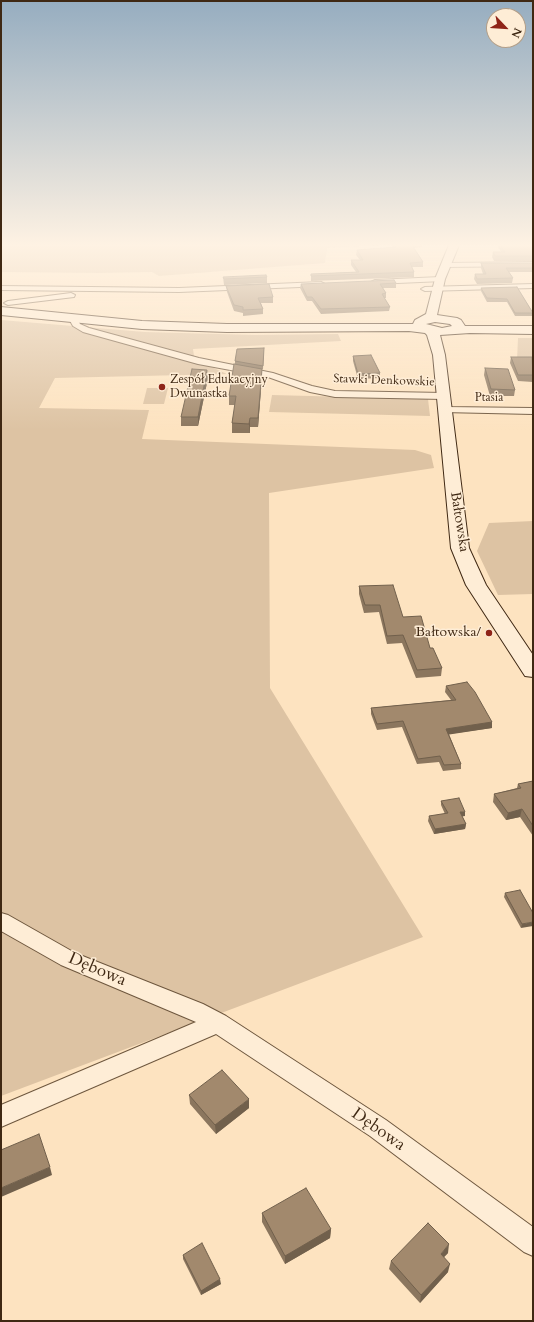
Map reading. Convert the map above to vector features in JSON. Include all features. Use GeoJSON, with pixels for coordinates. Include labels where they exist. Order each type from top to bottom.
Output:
{"type":"FeatureCollection","features":[{"type":"Feature","properties":{"kind":"main road"},"geometry":{"type":"LineString","coordinates":[[7,307],[73,319],[142,326],[227,328],[409,327],[425,325],[533,330]]}},
{"type":"Feature","properties":{"kind":"main road"},"geometry":{"type":"LineString","coordinates":[[425,325],[431,316],[433,307]]}},
{"type":"Feature","properties":{"kind":"main road"},"geometry":{"type":"LineString","coordinates":[[437,307],[442,316],[452,326]]}},
{"type":"Feature","properties":{"kind":"main road","name":"Bałtowska"},"geometry":{"type":"LineString","coordinates":[[425,325],[433,333],[439,356],[460,548],[476,585],[533,671]]}},
{"type":"Feature","properties":{"kind":"main road","name":"Bałtowska"},"geometry":{"type":"LineString","coordinates":[[439,356],[446,334],[452,326]]}},
{"type":"Feature","properties":{"kind":"street","name":"Stawki Denkowskie"},"geometry":{"type":"LineString","coordinates":[[73,319],[77,326],[86,330],[198,360],[270,375],[310,389],[335,394],[444,396]]}},
{"type":"Feature","properties":{"kind":"street","name":"Ptasia"},"geometry":{"type":"LineString","coordinates":[[446,410],[533,411]]}},
{"type":"Feature","properties":{"kind":"street","name":"Dębowa"},"geometry":{"type":"LineString","coordinates":[[1,921],[68,959],[195,1011],[218,1022],[378,1128],[533,1243]]}},
{"type":"Feature","properties":{"kind":"street"},"geometry":{"type":"LineString","coordinates":[[1,1116],[218,1022]]}},
{"type":"Feature","properties":{"kind":"shaded area"},"geometry":{"type":"Polygon","coordinates":[[[1,320],[145,332],[255,335],[338,334],[341,341],[193,349],[194,356],[198,361],[227,374],[55,378],[39,408],[149,410],[142,439],[415,450],[431,455],[434,468],[269,493],[270,688],[423,937],[1,1096],[1,320]]]}},
{"type":"Feature","properties":{"kind":"shaded area"},"geometry":{"type":"Polygon","coordinates":[[[518,338],[533,338],[533,360],[517,360],[518,338]]]}},
{"type":"Feature","properties":{"kind":"shaded area"},"geometry":{"type":"Polygon","coordinates":[[[147,388],[168,388],[164,404],[143,404],[147,388]]]}},
{"type":"Feature","properties":{"kind":"shaded area"},"geometry":{"type":"Polygon","coordinates":[[[272,395],[428,399],[430,416],[269,412],[272,395]]]}},
{"type":"Feature","properties":{"kind":"shaded area"},"geometry":{"type":"Polygon","coordinates":[[[533,521],[533,594],[498,595],[477,551],[489,523],[533,521]]]}},
{"type":"Feature","properties":{"kind":"building"},"geometry":{"type":"Polygon","coordinates":[[[242,307],[262,307],[263,309],[243,310],[242,307]]]}},
{"type":"Feature","properties":{"kind":"building"},"geometry":{"type":"Polygon","coordinates":[[[319,307],[390,307],[321,309],[319,307]]]}},
{"type":"Feature","properties":{"kind":"building"},"geometry":{"type":"Polygon","coordinates":[[[511,307],[529,307],[533,313],[515,313],[511,307]]]}},
{"type":"Feature","properties":{"kind":"building"},"geometry":{"type":"Polygon","coordinates":[[[264,348],[263,366],[235,361],[237,349],[264,348]]]}},
{"type":"Feature","properties":{"kind":"building"},"geometry":{"type":"Polygon","coordinates":[[[371,355],[380,373],[358,374],[353,356],[371,355]]]}},
{"type":"Feature","properties":{"kind":"building"},"geometry":{"type":"Polygon","coordinates":[[[511,357],[532,357],[533,375],[518,375],[511,357]]]}},
{"type":"Feature","properties":{"kind":"building"},"geometry":{"type":"Polygon","coordinates":[[[234,364],[262,369],[258,418],[250,418],[249,424],[232,423],[236,396],[229,396],[234,364]]]}},
{"type":"Feature","properties":{"kind":"building"},"geometry":{"type":"Polygon","coordinates":[[[485,368],[508,369],[515,390],[491,389],[485,368]]]}},
{"type":"Feature","properties":{"kind":"building"},"geometry":{"type":"Polygon","coordinates":[[[192,369],[207,370],[198,417],[181,417],[192,369]]]}},
{"type":"Feature","properties":{"kind":"building"},"geometry":{"type":"Polygon","coordinates":[[[393,585],[403,617],[421,616],[430,648],[433,648],[442,668],[417,670],[403,635],[387,636],[380,605],[365,605],[359,586],[393,585]]]}},
{"type":"Feature","properties":{"kind":"building"},"geometry":{"type":"Polygon","coordinates":[[[467,682],[475,692],[492,722],[446,729],[461,764],[444,765],[440,756],[418,759],[403,721],[377,724],[371,708],[456,700],[446,686],[467,682]]]}},
{"type":"Feature","properties":{"kind":"building"},"geometry":{"type":"Polygon","coordinates":[[[533,781],[533,826],[522,809],[508,813],[494,794],[521,788],[518,784],[533,781]]]}},
{"type":"Feature","properties":{"kind":"building"},"geometry":{"type":"Polygon","coordinates":[[[459,798],[465,812],[460,812],[466,824],[435,829],[429,816],[448,813],[441,801],[459,798]]]}},
{"type":"Feature","properties":{"kind":"building"},"geometry":{"type":"Polygon","coordinates":[[[520,890],[533,913],[533,922],[522,924],[505,893],[520,890]]]}},
{"type":"Feature","properties":{"kind":"building"},"geometry":{"type":"Polygon","coordinates":[[[222,1070],[249,1099],[215,1125],[189,1095],[222,1070]]]}},
{"type":"Feature","properties":{"kind":"building"},"geometry":{"type":"Polygon","coordinates":[[[39,1134],[50,1167],[1,1188],[1,1150],[39,1134]]]}},
{"type":"Feature","properties":{"kind":"building"},"geometry":{"type":"Polygon","coordinates":[[[306,1188],[331,1229],[285,1256],[262,1213],[306,1188]]]}},
{"type":"Feature","properties":{"kind":"building"},"geometry":{"type":"Polygon","coordinates":[[[428,1223],[449,1244],[441,1254],[450,1264],[421,1295],[391,1261],[428,1223]]]}},
{"type":"Feature","properties":{"kind":"building"},"geometry":{"type":"Polygon","coordinates":[[[202,1243],[220,1279],[201,1291],[183,1255],[202,1243]]]}},
{"type":"Feature","properties":{"kind":"place","name":"Zespół Edukacyjny Dwunastka"},"geometry":{"type":"Point","coordinates":[162,387]}},
{"type":"Feature","properties":{"kind":"place","name":"Bałtowska/"},"geometry":{"type":"Point","coordinates":[489,633]}}]}
